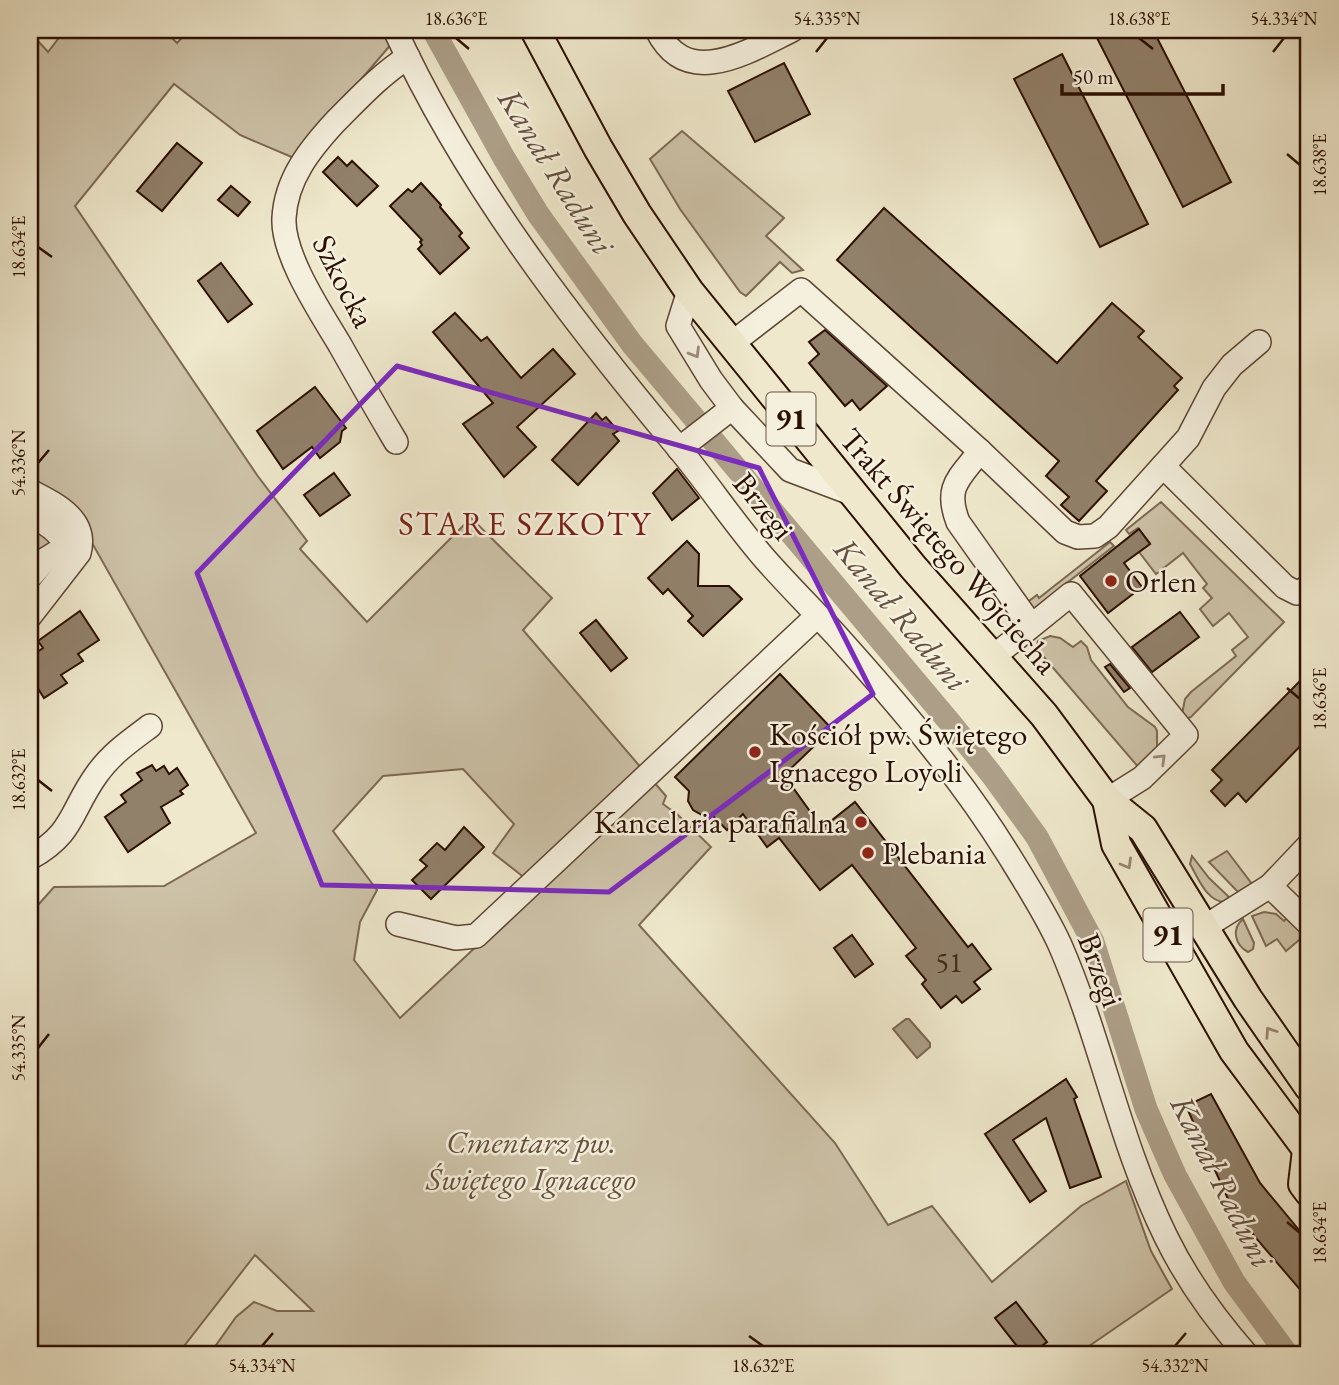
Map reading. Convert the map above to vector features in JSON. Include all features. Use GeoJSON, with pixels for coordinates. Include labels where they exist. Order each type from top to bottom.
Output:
{"type":"FeatureCollection","features":[{"type":"Feature","properties":{"kind":"main road","name":"Trakt Świętego Wojciecha"},"geometry":{"type":"LineString","coordinates":[[535,30],[598,148],[637,214],[689,291],[851,493],[1044,715],[1107,800],[1143,829],[1269,1031],[1309,1087]]}},
{"type":"Feature","properties":{"kind":"main road","name":"Trakt Świętego Wojciecha"},"geometry":{"type":"LineString","coordinates":[[1107,800],[1116,844],[1234,1051],[1308,1151]]}},
{"type":"Feature","properties":{"kind":"main road"},"geometry":{"type":"LineString","coordinates":[[1308,1151],[1303,1184],[1309,1192]]}},
{"type":"Feature","properties":{"kind":"street","name":"Brzegi"},"geometry":{"type":"LineString","coordinates":[[395,30],[482,190],[556,292],[652,417],[683,446],[748,538],[856,658],[950,769],[1006,852],[1051,929],[1074,979],[1137,1165],[1164,1234],[1179,1263],[1241,1353]]}},
{"type":"Feature","properties":{"kind":"street"},"geometry":{"type":"LineString","coordinates":[[657,30],[664,44],[685,61],[707,64],[740,56],[792,30]]}},
{"type":"Feature","properties":{"kind":"street","name":"Szkocka"},"geometry":{"type":"LineString","coordinates":[[396,442],[302,279],[287,239],[284,220],[287,196],[296,172],[305,158],[366,89],[408,57]]}},
{"type":"Feature","properties":{"kind":"street"},"geometry":{"type":"LineString","coordinates":[[731,344],[801,290],[980,451],[1049,518],[1065,532],[1078,537],[1095,536],[1108,527],[1188,438],[1214,388],[1231,365],[1259,342]]}},
{"type":"Feature","properties":{"kind":"street"},"geometry":{"type":"LineString","coordinates":[[689,291],[678,326],[711,380],[724,414],[790,470],[851,493]]}},
{"type":"Feature","properties":{"kind":"street"},"geometry":{"type":"LineString","coordinates":[[683,446],[724,414]]}},
{"type":"Feature","properties":{"kind":"street"},"geometry":{"type":"LineString","coordinates":[[980,451],[954,488],[950,503],[958,522],[1031,625]]}},
{"type":"Feature","properties":{"kind":"street"},"geometry":{"type":"LineString","coordinates":[[1163,466],[1284,587],[1297,593],[1309,587]]}},
{"type":"Feature","properties":{"kind":"street"},"geometry":{"type":"LineString","coordinates":[[30,491],[60,506],[76,525],[82,541],[79,553],[30,616]]}},
{"type":"Feature","properties":{"kind":"street"},"geometry":{"type":"LineString","coordinates":[[30,516],[59,532],[67,546],[46,559],[30,577]]}},
{"type":"Feature","properties":{"kind":"street"},"geometry":{"type":"LineString","coordinates":[[993,657],[1071,594],[1189,731],[1142,778],[1107,800]]}},
{"type":"Feature","properties":{"kind":"street"},"geometry":{"type":"LineString","coordinates":[[398,924],[456,938],[477,936],[817,616]]}},
{"type":"Feature","properties":{"kind":"street"},"geometry":{"type":"LineString","coordinates":[[30,858],[49,848],[65,832],[96,776],[114,754],[150,726]]}},
{"type":"Feature","properties":{"kind":"street"},"geometry":{"type":"LineString","coordinates":[[1203,928],[1270,886],[1309,845]]}},
{"type":"Feature","properties":{"kind":"street"},"geometry":{"type":"LineString","coordinates":[[1270,886],[1309,924]]}},
{"type":"Feature","properties":{"kind":"highlighted area"},"geometry":{"type":"Polygon","coordinates":[[[397,366],[759,468],[873,694],[609,892],[322,885],[197,573],[397,366]]]}},
{"type":"Feature","properties":{"kind":"green space","name":"Cmentarz pw. Świętego Ignacego"},"geometry":{"type":"Polygon","coordinates":[[[65,30],[164,30],[177,43],[189,30],[387,30],[393,42],[294,158],[240,135],[174,84],[75,206],[257,475],[307,541],[300,549],[367,622],[471,518],[552,598],[523,630],[643,770],[526,879],[493,853],[514,824],[463,769],[383,776],[333,831],[377,890],[360,922],[354,960],[400,1018],[653,781],[666,796],[663,804],[711,847],[639,925],[835,1143],[888,1225],[932,1206],[992,1282],[1081,1206],[1126,1181],[1151,1251],[1172,1289],[1076,1355],[209,1355],[236,1317],[254,1302],[277,1311],[313,1311],[255,1255],[177,1355],[30,1355],[30,914],[54,887],[164,886],[256,833],[92,543],[86,518],[62,497],[30,479],[30,32],[48,52],[65,30]]]}},
{"type":"Feature","properties":{"kind":"green space"},"geometry":{"type":"Polygon","coordinates":[[[682,131],[784,218],[766,236],[803,270],[792,273],[780,262],[746,296],[740,292],[680,209],[650,159],[682,131]]]}},
{"type":"Feature","properties":{"kind":"green space"},"geometry":{"type":"Polygon","coordinates":[[[30,500],[55,512],[61,559],[30,597],[30,500]]]}},
{"type":"Feature","properties":{"kind":"green space"},"geometry":{"type":"Polygon","coordinates":[[[1161,502],[1284,622],[1186,719],[1182,714],[1185,699],[1236,656],[1232,650],[1248,637],[1229,613],[1213,626],[1200,609],[1212,598],[1203,588],[1207,584],[1183,553],[1156,574],[1139,552],[1150,543],[1138,528],[1129,534],[1126,530],[1161,502]]]}},
{"type":"Feature","properties":{"kind":"green space"},"geometry":{"type":"Polygon","coordinates":[[[1110,542],[1114,546],[1031,611],[1025,604],[1037,595],[1039,598],[1110,542]]]}},
{"type":"Feature","properties":{"kind":"green space"},"geometry":{"type":"Polygon","coordinates":[[[1050,636],[1060,638],[1073,647],[1081,641],[1087,647],[1091,660],[1128,707],[1155,727],[1157,749],[1140,769],[1036,648],[1038,641],[1050,636]]]}},
{"type":"Feature","properties":{"kind":"green space"},"geometry":{"type":"Polygon","coordinates":[[[1227,851],[1252,884],[1238,892],[1209,862],[1227,851]]]}},
{"type":"Feature","properties":{"kind":"green space"},"geometry":{"type":"Polygon","coordinates":[[[1192,856],[1209,878],[1229,897],[1225,902],[1208,894],[1190,864],[1192,856]]]}},
{"type":"Feature","properties":{"kind":"green space"},"geometry":{"type":"Polygon","coordinates":[[[1264,912],[1276,914],[1284,921],[1287,918],[1305,935],[1286,951],[1277,939],[1266,946],[1252,916],[1264,912]]]}},
{"type":"Feature","properties":{"kind":"green space"},"geometry":{"type":"Polygon","coordinates":[[[1243,919],[1254,943],[1253,949],[1248,952],[1236,937],[1237,927],[1243,919]]]}},
{"type":"Feature","properties":{"kind":"shaded area"},"geometry":{"type":"Polygon","coordinates":[[[909,1019],[930,1043],[930,1047],[917,1058],[893,1029],[909,1019]]]}},
{"type":"Feature","properties":{"kind":"building"},"geometry":{"type":"Polygon","coordinates":[[[1112,30],[1153,30],[1231,182],[1183,207],[1097,38],[1112,30]]]}},
{"type":"Feature","properties":{"kind":"building"},"geometry":{"type":"Polygon","coordinates":[[[1062,54],[1148,224],[1100,247],[1014,79],[1062,54]]]}},
{"type":"Feature","properties":{"kind":"building"},"geometry":{"type":"Polygon","coordinates":[[[784,63],[810,114],[755,142],[728,91],[784,63]]]}},
{"type":"Feature","properties":{"kind":"building"},"geometry":{"type":"Polygon","coordinates":[[[177,143],[202,163],[162,211],[137,191],[177,143]]]}},
{"type":"Feature","properties":{"kind":"building"},"geometry":{"type":"Polygon","coordinates":[[[338,157],[347,166],[352,161],[378,186],[357,206],[323,172],[338,157]]]}},
{"type":"Feature","properties":{"kind":"building"},"geometry":{"type":"Polygon","coordinates":[[[421,183],[462,233],[459,236],[469,248],[440,274],[418,249],[422,240],[390,206],[408,189],[412,192],[421,183]]]}},
{"type":"Feature","properties":{"kind":"building"},"geometry":{"type":"Polygon","coordinates":[[[231,186],[250,202],[238,216],[218,200],[231,186]]]}},
{"type":"Feature","properties":{"kind":"building"},"geometry":{"type":"Polygon","coordinates":[[[884,208],[1057,363],[1112,303],[1144,331],[1138,337],[1182,378],[1174,386],[1178,390],[1096,481],[1107,491],[1079,521],[1061,505],[1069,497],[1046,476],[1059,461],[837,260],[884,208]]]}},
{"type":"Feature","properties":{"kind":"building"},"geometry":{"type":"Polygon","coordinates":[[[221,263],[252,304],[228,322],[198,281],[221,263]]]}},
{"type":"Feature","properties":{"kind":"building"},"geometry":{"type":"Polygon","coordinates":[[[455,313],[481,341],[487,337],[521,378],[553,349],[575,374],[517,427],[536,447],[504,477],[463,424],[493,403],[433,332],[455,313]]]}},
{"type":"Feature","properties":{"kind":"building"},"geometry":{"type":"Polygon","coordinates":[[[825,330],[887,386],[860,410],[852,400],[845,406],[809,363],[819,354],[809,342],[825,330]]]}},
{"type":"Feature","properties":{"kind":"building"},"geometry":{"type":"Polygon","coordinates":[[[315,387],[346,428],[342,431],[340,442],[320,458],[312,447],[283,469],[257,431],[315,387]]]}},
{"type":"Feature","properties":{"kind":"building"},"geometry":{"type":"Polygon","coordinates":[[[596,413],[602,420],[606,417],[618,431],[613,434],[619,441],[578,485],[552,460],[596,413]]]}},
{"type":"Feature","properties":{"kind":"building"},"geometry":{"type":"Polygon","coordinates":[[[677,469],[699,498],[672,520],[653,493],[677,469]]]}},
{"type":"Feature","properties":{"kind":"building"},"geometry":{"type":"Polygon","coordinates":[[[334,473],[350,495],[320,516],[304,495],[334,473]]]}},
{"type":"Feature","properties":{"kind":"building","name":"Orlen"},"geometry":{"type":"Polygon","coordinates":[[[1139,529],[1150,544],[1124,563],[1142,587],[1108,613],[1080,576],[1139,529]]]}},
{"type":"Feature","properties":{"kind":"building"},"geometry":{"type":"Polygon","coordinates":[[[687,541],[699,554],[698,586],[729,586],[742,599],[703,636],[688,621],[693,616],[668,589],[663,594],[648,578],[687,541]]]}},
{"type":"Feature","properties":{"kind":"building"},"geometry":{"type":"Polygon","coordinates":[[[80,611],[99,640],[78,654],[83,661],[61,675],[67,683],[44,698],[30,676],[30,657],[43,648],[38,641],[80,611]]]}},
{"type":"Feature","properties":{"kind":"building"},"geometry":{"type":"Polygon","coordinates":[[[1180,612],[1199,637],[1152,672],[1132,647],[1180,612]]]}},
{"type":"Feature","properties":{"kind":"building"},"geometry":{"type":"Polygon","coordinates":[[[596,620],[627,658],[611,671],[580,633],[596,620]]]}},
{"type":"Feature","properties":{"kind":"building"},"geometry":{"type":"Polygon","coordinates":[[[1110,664],[1130,688],[1124,692],[1105,667],[1110,664]]]}},
{"type":"Feature","properties":{"kind":"building"},"geometry":{"type":"Polygon","coordinates":[[[780,674],[832,729],[784,775],[822,828],[855,802],[968,947],[972,944],[991,969],[974,982],[980,989],[962,1003],[956,996],[941,1008],[922,984],[926,980],[906,956],[916,948],[852,865],[820,890],[779,838],[767,847],[743,814],[727,830],[712,815],[702,815],[693,810],[688,801],[689,791],[675,777],[780,674]]]}},
{"type":"Feature","properties":{"kind":"building"},"geometry":{"type":"Polygon","coordinates":[[[1300,681],[1309,691],[1309,737],[1246,802],[1238,793],[1225,806],[1211,791],[1222,780],[1212,770],[1300,681]]]}},
{"type":"Feature","properties":{"kind":"building"},"geometry":{"type":"Polygon","coordinates":[[[152,765],[156,771],[164,766],[169,774],[177,768],[188,785],[180,791],[183,794],[161,807],[170,823],[128,852],[105,817],[126,802],[121,795],[142,780],[137,773],[152,765]]]}},
{"type":"Feature","properties":{"kind":"building"},"geometry":{"type":"Polygon","coordinates":[[[464,827],[484,847],[431,899],[412,880],[427,866],[420,860],[437,843],[445,850],[464,827]]]}},
{"type":"Feature","properties":{"kind":"building"},"geometry":{"type":"Polygon","coordinates":[[[852,935],[873,964],[855,977],[834,948],[852,935]]]}},
{"type":"Feature","properties":{"kind":"building"},"geometry":{"type":"Polygon","coordinates":[[[1066,1079],[1077,1097],[1074,1099],[1101,1177],[1070,1188],[1046,1118],[1013,1140],[1046,1191],[1030,1202],[985,1134],[1066,1079]]]}},
{"type":"Feature","properties":{"kind":"building"},"geometry":{"type":"Polygon","coordinates":[[[1211,1094],[1260,1183],[1309,1242],[1309,1300],[1255,1237],[1228,1199],[1186,1106],[1211,1094]]]}},
{"type":"Feature","properties":{"kind":"building"},"geometry":{"type":"Polygon","coordinates":[[[1016,1302],[1047,1342],[1030,1355],[1024,1355],[995,1318],[1016,1302]]]}},
{"type":"Feature","properties":{"kind":"waterway","name":"Kanał Raduni"},"geometry":{"type":"LineString","coordinates":[[433,30],[538,214],[632,344],[952,725],[1037,837],[1093,942],[1146,1109],[1175,1175],[1234,1282],[1288,1355]]}},
{"type":"Feature","properties":{"kind":"place","name":"Orlen"},"geometry":{"type":"Point","coordinates":[1111,581]}},
{"type":"Feature","properties":{"kind":"place","name":"Kościół pw. Świętego Ignacego Loyoli"},"geometry":{"type":"Point","coordinates":[755,752]}},
{"type":"Feature","properties":{"kind":"place","name":"Kancelaria parafialna"},"geometry":{"type":"Point","coordinates":[861,822]}},
{"type":"Feature","properties":{"kind":"place","name":"Plebania"},"geometry":{"type":"Point","coordinates":[868,853]}},
{"type":"Feature","properties":{"kind":"district","name":"STARE SZKOTY"},"geometry":{"type":"Point","coordinates":[525,523]}}]}
